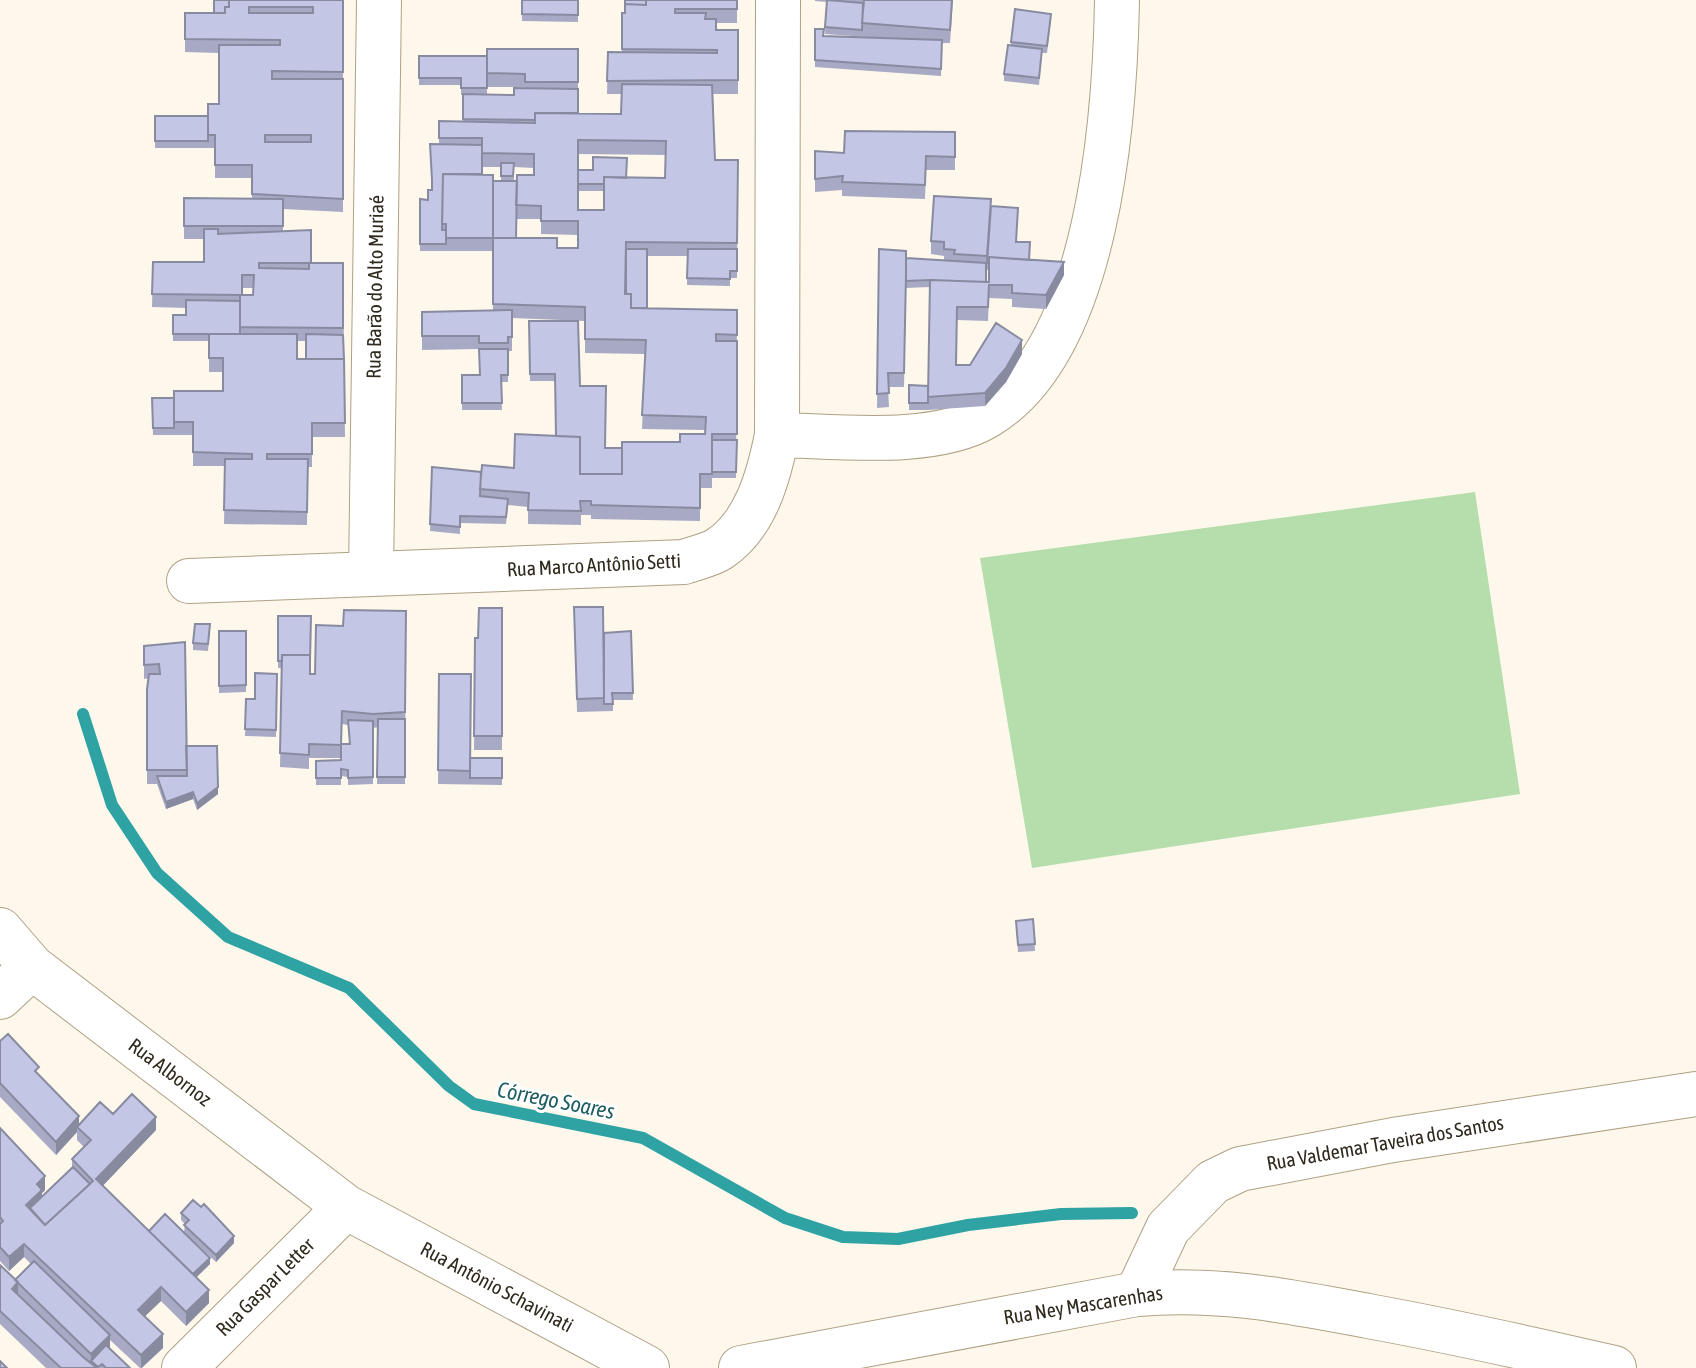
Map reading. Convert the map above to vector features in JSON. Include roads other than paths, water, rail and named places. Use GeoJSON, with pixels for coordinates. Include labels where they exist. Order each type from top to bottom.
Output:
{"type":"FeatureCollection","features":[{"type":"Feature","properties":{"kind":"street","name":"Rua Barão do Alto Muriaé"},"geometry":{"type":"LineString","coordinates":[[371,574],[379,0]]}},
{"type":"Feature","properties":{"kind":"street","name":"Rua Marco Antônio Setti"},"geometry":{"type":"LineString","coordinates":[[189,581],[684,562],[720,549],[749,515],[768,481],[777,435],[778,0]]}},
{"type":"Feature","properties":{"kind":"street"},"geometry":{"type":"LineString","coordinates":[[777,435],[891,437],[945,430],[987,416],[1028,380],[1065,320],[1099,205],[1116,53],[1117,0]]}},
{"type":"Feature","properties":{"kind":"street","name":"Rua Albornoz"},"geometry":{"type":"LineString","coordinates":[[0,930],[32,967],[346,1207]]}},
{"type":"Feature","properties":{"kind":"street"},"geometry":{"type":"LineString","coordinates":[[0,997],[32,967]]}},
{"type":"Feature","properties":{"kind":"street","name":"Rua Valdemar Taveira dos Santos"},"geometry":{"type":"LineString","coordinates":[[1137,1294],[1168,1228],[1213,1182],[1240,1169],[1378,1142],[1695,1095]]}},
{"type":"Feature","properties":{"kind":"street","name":"Rua Antônio Schavinati"},"geometry":{"type":"LineString","coordinates":[[346,1207],[624,1361]]}},
{"type":"Feature","properties":{"kind":"street","name":"Rua Gaspar Letter"},"geometry":{"type":"LineString","coordinates":[[184,1368],[346,1207]]}},
{"type":"Feature","properties":{"kind":"street","name":"Rua Ney Mascarenhas"},"geometry":{"type":"LineString","coordinates":[[741,1368],[1137,1294],[1191,1289],[1266,1297],[1475,1336],[1614,1368]]}},
{"type":"Feature","properties":{"kind":"waterway","name":"Córrego Soares"},"geometry":{"type":"LineString","coordinates":[[83,714],[112,805],[157,873],[228,937],[349,988],[449,1086],[474,1104],[643,1138],[785,1218],[843,1237],[898,1239],[968,1225],[1061,1214],[1132,1213]]}}]}
